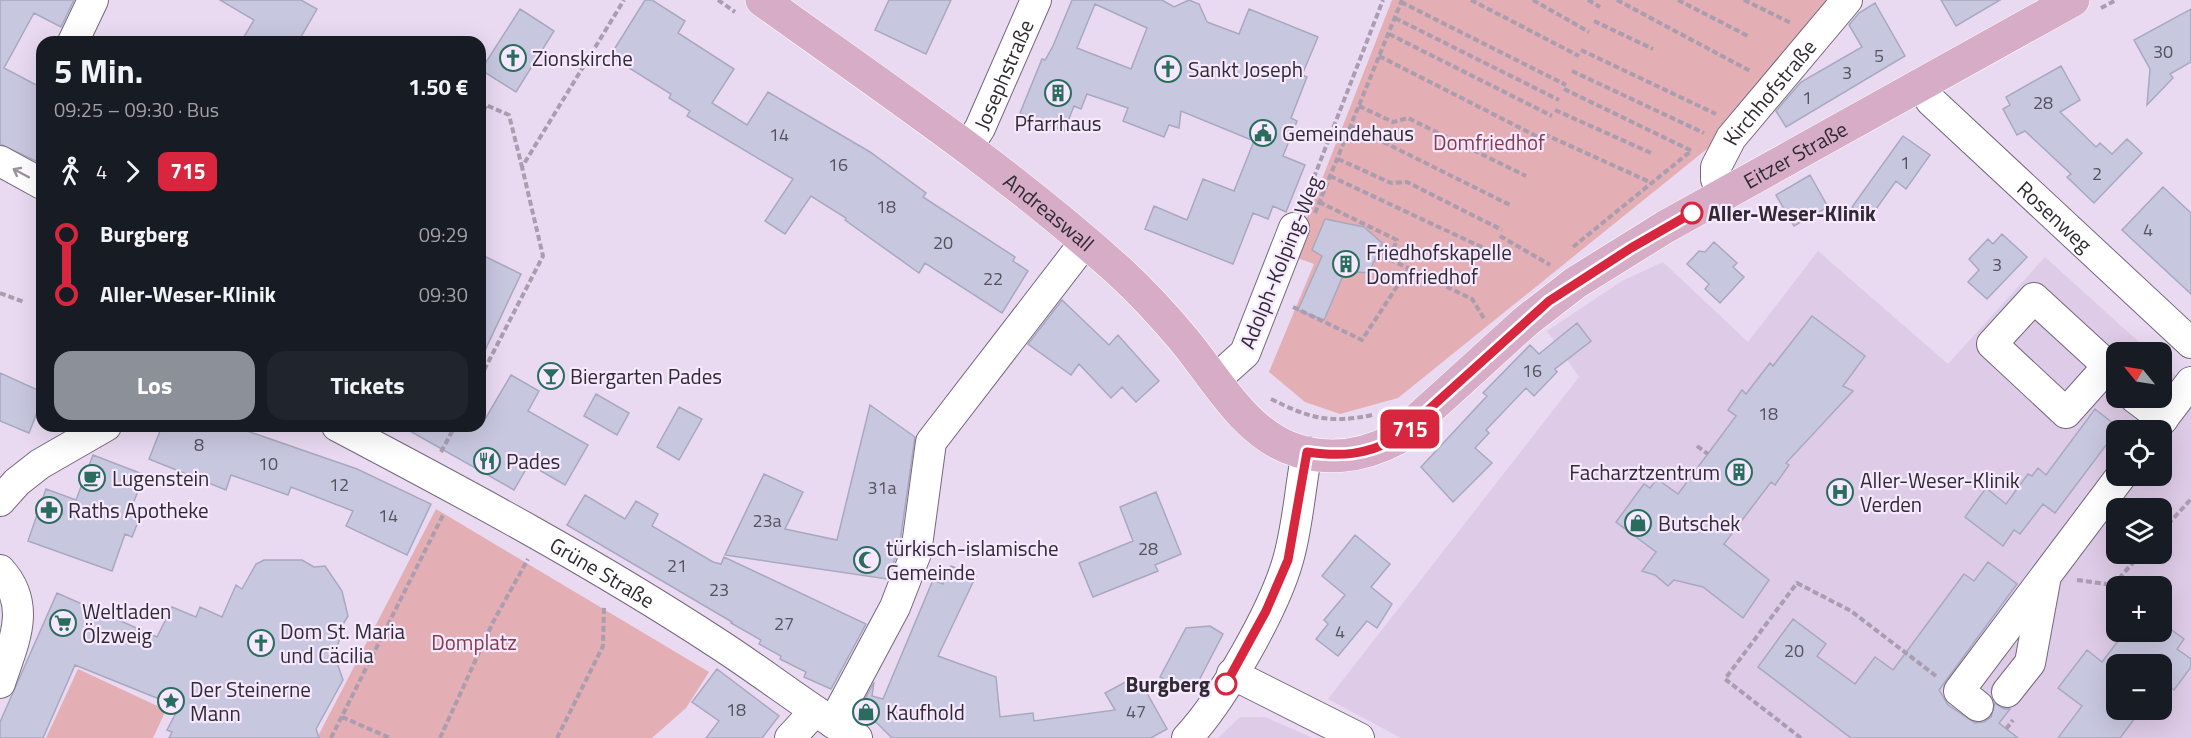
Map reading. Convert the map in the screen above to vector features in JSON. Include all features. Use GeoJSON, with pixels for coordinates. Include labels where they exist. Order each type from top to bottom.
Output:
{"type":"FeatureCollection","features":[{"type":"Feature","properties":{"kind":"main road","name":"Eitzer Straße"},"geometry":{"type":"LineString","coordinates":[[1307,452],[1349,456],[1377,449],[1396,439],[1549,301],[1631,248],[2073,0]]}},
{"type":"Feature","properties":{"kind":"main road","name":"Andreaswall"},"geometry":{"type":"LineString","coordinates":[[750,7],[968,147],[1085,242],[1154,306],[1215,380],[1262,431],[1287,447],[1307,452]]}},
{"type":"Feature","properties":{"kind":"street"},"geometry":{"type":"LineString","coordinates":[[76,36],[93,0]]}},
{"type":"Feature","properties":{"kind":"street","name":"Josephstraße"},"geometry":{"type":"LineString","coordinates":[[968,147],[980,128],[1036,0]]}},
{"type":"Feature","properties":{"kind":"street","name":"Kirchhofstraße"},"geometry":{"type":"LineString","coordinates":[[1724,195],[1716,179],[1716,167],[1722,153],[1847,0]]}},
{"type":"Feature","properties":{"kind":"street","name":"Rosenweg"},"geometry":{"type":"LineString","coordinates":[[1921,85],[1931,101],[2191,343]]}},
{"type":"Feature","properties":{"kind":"street"},"geometry":{"type":"LineString","coordinates":[[0,161],[36,181]]}},
{"type":"Feature","properties":{"kind":"street","name":"Adolph-Kolping-Weg"},"geometry":{"type":"LineString","coordinates":[[1215,380],[1245,353],[1268,296],[1302,225]]}},
{"type":"Feature","properties":{"kind":"street"},"geometry":{"type":"LineString","coordinates":[[790,738],[835,724],[895,607],[916,553],[931,442],[1085,242]]}},
{"type":"Feature","properties":{"kind":"street"},"geometry":{"type":"LineString","coordinates":[[2162,420],[2191,382]]}},
{"type":"Feature","properties":{"kind":"street"},"geometry":{"type":"LineString","coordinates":[[2144,408],[2154,420]]}},
{"type":"Feature","properties":{"kind":"street"},"geometry":{"type":"LineString","coordinates":[[6,486],[98,432]]}},
{"type":"Feature","properties":{"kind":"street","name":"Grüne Straße"},"geometry":{"type":"LineString","coordinates":[[348,432],[541,536],[718,643],[835,724]]}},
{"type":"Feature","properties":{"kind":"street"},"geometry":{"type":"LineString","coordinates":[[1186,738],[1203,721],[1232,675],[1263,617],[1288,560],[1307,452]]}},
{"type":"Feature","properties":{"kind":"street"},"geometry":{"type":"LineString","coordinates":[[1978,706],[1959,691],[2059,577],[2115,486]]}},
{"type":"Feature","properties":{"kind":"street"},"geometry":{"type":"LineString","coordinates":[[0,570],[14,590],[20,622],[0,683]]}},
{"type":"Feature","properties":{"kind":"street"},"geometry":{"type":"LineString","coordinates":[[2007,692],[2030,663],[2059,577]]}},
{"type":"Feature","properties":{"kind":"street"},"geometry":{"type":"LineString","coordinates":[[1232,675],[1359,738]]}},
{"type":"Feature","properties":{"kind":"path"},"geometry":{"type":"LineString","coordinates":[[522,167],[624,0]]}},
{"type":"Feature","properties":{"kind":"path"},"geometry":{"type":"LineString","coordinates":[[718,0],[750,7]]}},
{"type":"Feature","properties":{"kind":"path","name":"Adolph-Kolping-Weg"},"geometry":{"type":"LineString","coordinates":[[1302,225],[1383,0]]}},
{"type":"Feature","properties":{"kind":"path"},"geometry":{"type":"LineString","coordinates":[[1471,0],[1579,56]]}},
{"type":"Feature","properties":{"kind":"path"},"geometry":{"type":"LineString","coordinates":[[1533,0],[1589,32]]}},
{"type":"Feature","properties":{"kind":"path"},"geometry":{"type":"LineString","coordinates":[[1588,0],[1600,7]]}},
{"type":"Feature","properties":{"kind":"path"},"geometry":{"type":"LineString","coordinates":[[1617,0],[1776,85]]}},
{"type":"Feature","properties":{"kind":"path"},"geometry":{"type":"LineString","coordinates":[[1678,0],[1748,36]]}},
{"type":"Feature","properties":{"kind":"path"},"geometry":{"type":"LineString","coordinates":[[1744,0],[1793,24]]}},
{"type":"Feature","properties":{"kind":"path"},"geometry":{"type":"LineString","coordinates":[[1302,225],[1319,202],[1402,1],[1692,151]]}},
{"type":"Feature","properties":{"kind":"path"},"geometry":{"type":"LineString","coordinates":[[1395,18],[1560,100]]}},
{"type":"Feature","properties":{"kind":"path"},"geometry":{"type":"LineString","coordinates":[[1594,21],[1653,49]]}},
{"type":"Feature","properties":{"kind":"path"},"geometry":{"type":"LineString","coordinates":[[1389,34],[1552,116]]}},
{"type":"Feature","properties":{"kind":"path"},"geometry":{"type":"LineString","coordinates":[[1581,50],[1717,115]]}},
{"type":"Feature","properties":{"kind":"path"},"geometry":{"type":"LineString","coordinates":[[1379,56],[1542,139]]}},
{"type":"Feature","properties":{"kind":"path"},"geometry":{"type":"LineString","coordinates":[[1572,71],[1710,136]]}},
{"type":"Feature","properties":{"kind":"path"},"geometry":{"type":"LineString","coordinates":[[486,105],[509,115],[543,256],[486,366]]}},
{"type":"Feature","properties":{"kind":"path"},"geometry":{"type":"LineString","coordinates":[[1359,106],[1393,122],[1408,118],[1526,176]]}},
{"type":"Feature","properties":{"kind":"path"},"geometry":{"type":"LineString","coordinates":[[1555,110],[1652,153]]}},
{"type":"Feature","properties":{"kind":"path"},"geometry":{"type":"LineString","coordinates":[[1351,126],[1512,206]]}},
{"type":"Feature","properties":{"kind":"path"},"geometry":{"type":"LineString","coordinates":[[1544,134],[1652,183]]}},
{"type":"Feature","properties":{"kind":"path"},"geometry":{"type":"LineString","coordinates":[[1569,250],[1701,143]]}},
{"type":"Feature","properties":{"kind":"path"},"geometry":{"type":"LineString","coordinates":[[1338,159],[1391,183],[1407,182],[1502,230]]}},
{"type":"Feature","properties":{"kind":"path"},"geometry":{"type":"LineString","coordinates":[[1330,176],[1492,252]]}},
{"type":"Feature","properties":{"kind":"path"},"geometry":{"type":"LineString","coordinates":[[1319,202],[1397,240],[1389,259],[1472,299],[1490,326]]}},
{"type":"Feature","properties":{"kind":"path"},"geometry":{"type":"LineString","coordinates":[[1500,236],[1550,265]]}},
{"type":"Feature","properties":{"kind":"path"},"geometry":{"type":"LineString","coordinates":[[1542,272],[1559,258]]}},
{"type":"Feature","properties":{"kind":"path"},"geometry":{"type":"LineString","coordinates":[[1268,296],[1362,340],[1409,268]]}},
{"type":"Feature","properties":{"kind":"path"},"geometry":{"type":"LineString","coordinates":[[0,293],[24,302]]}},
{"type":"Feature","properties":{"kind":"path"},"geometry":{"type":"LineString","coordinates":[[1484,319],[1492,312]]}},
{"type":"Feature","properties":{"kind":"path"},"geometry":{"type":"LineString","coordinates":[[1697,446],[1708,454]]}},
{"type":"Feature","properties":{"kind":"path"},"geometry":{"type":"LineString","coordinates":[[331,738],[456,489]]}},
{"type":"Feature","properties":{"kind":"path"},"geometry":{"type":"LineString","coordinates":[[2172,520],[2191,499]]}},
{"type":"Feature","properties":{"kind":"path"},"geometry":{"type":"LineString","coordinates":[[440,738],[494,622],[541,536]]}},
{"type":"Feature","properties":{"kind":"path"},"geometry":{"type":"LineString","coordinates":[[2059,577],[2113,585],[2132,564]]}},
{"type":"Feature","properties":{"kind":"path"},"geometry":{"type":"LineString","coordinates":[[558,738],[603,646],[604,604],[617,582]]}},
{"type":"Feature","properties":{"kind":"path"},"geometry":{"type":"LineString","coordinates":[[1801,738],[1725,678],[1797,583],[1851,611],[1934,674]]}},
{"type":"Feature","properties":{"kind":"path"},"geometry":{"type":"LineString","coordinates":[[342,717],[390,738]]}},
{"type":"Feature","properties":{"kind":"shaded area","name":"Aller-Weser-Klinik Verden"},"geometry":{"type":"Polygon","coordinates":[[[1818,251],[1948,364],[2045,257],[2139,342],[2106,342],[2106,408],[2172,408],[2172,372],[2191,390],[2191,738],[1401,738],[1328,699],[1579,377],[1547,331],[1622,281],[1663,262],[1748,342],[1818,251]]]}},
{"type":"Feature","properties":{"kind":"shaded area"},"geometry":{"type":"Polygon","coordinates":[[[1240,717],[1265,717],[1313,738],[1218,738],[1240,717]]]}},
{"type":"Feature","properties":{"kind":"green space","name":"Domfriedhof"},"geometry":{"type":"Polygon","coordinates":[[[1392,0],[1842,0],[1713,144],[1398,398],[1340,414],[1305,402],[1269,372],[1314,264],[1292,256],[1392,0]]]}},
{"type":"Feature","properties":{"kind":"green space","name":"Domplatz"},"geometry":{"type":"Polygon","coordinates":[[[436,509],[709,672],[686,708],[652,738],[317,738],[436,509]]]}},
{"type":"Feature","properties":{"kind":"green space"},"geometry":{"type":"Polygon","coordinates":[[[78,669],[166,710],[153,738],[46,738],[78,669]]]}},
{"type":"Feature","properties":{"kind":"building"},"geometry":{"type":"Polygon","coordinates":[[[0,0],[74,0],[61,27],[34,13],[4,68],[36,85],[36,161],[0,144],[0,0]]]}},
{"type":"Feature","properties":{"kind":"building"},"geometry":{"type":"Polygon","coordinates":[[[220,0],[301,0],[317,9],[301,36],[245,36],[254,20],[220,0]]]}},
{"type":"Feature","properties":{"kind":"building"},"geometry":{"type":"Polygon","coordinates":[[[645,0],[652,0],[685,21],[678,33],[734,69],[712,103],[747,125],[768,92],[870,152],[926,193],[923,197],[1015,257],[1013,261],[1028,271],[1002,313],[925,263],[919,273],[845,220],[846,218],[811,196],[785,234],[765,221],[793,179],[687,116],[690,111],[669,98],[671,94],[610,56],[645,0]]]}},
{"type":"Feature","properties":{"kind":"building"},"geometry":{"type":"Polygon","coordinates":[[[889,0],[951,0],[926,54],[875,30],[889,0]]]}},
{"type":"Feature","properties":{"kind":"building"},"geometry":{"type":"Polygon","coordinates":[[[1072,0],[1162,0],[1174,7],[1189,0],[1199,4],[1207,22],[1239,34],[1249,9],[1318,37],[1302,75],[1307,77],[1291,118],[1297,121],[1283,156],[1305,165],[1286,212],[1273,206],[1268,219],[1253,213],[1233,264],[1145,229],[1154,206],[1187,220],[1203,179],[1234,191],[1254,141],[1181,111],[1179,128],[1169,125],[1164,137],[1123,121],[1128,108],[1087,94],[1081,109],[1074,106],[1064,131],[1020,113],[1042,59],[1045,60],[1072,0]],[[1095,4],[1077,48],[1131,69],[1147,28],[1095,4]]]}},
{"type":"Feature","properties":{"kind":"building"},"geometry":{"type":"Polygon","coordinates":[[[1941,0],[2000,0],[1956,26],[1941,0]]]}},
{"type":"Feature","properties":{"kind":"building"},"geometry":{"type":"Polygon","coordinates":[[[1875,3],[1905,56],[1786,127],[1776,111],[1801,82],[1862,47],[1849,25],[1859,13],[1875,3]]]}},
{"type":"Feature","properties":{"kind":"building","name":"Zionskirche"},"geometry":{"type":"Polygon","coordinates":[[[520,9],[554,31],[516,92],[486,73],[486,62],[520,9]]]}},
{"type":"Feature","properties":{"kind":"building"},"geometry":{"type":"Polygon","coordinates":[[[2191,9],[2191,62],[2170,74],[2173,78],[2147,105],[2150,69],[2134,40],[2191,9]]]}},
{"type":"Feature","properties":{"kind":"building"},"geometry":{"type":"Polygon","coordinates":[[[2061,66],[2080,100],[2060,112],[2096,147],[2100,143],[2112,154],[2127,139],[2142,153],[2094,203],[2067,177],[2071,174],[2025,131],[2017,135],[2003,109],[2010,105],[2006,97],[2061,66]]]}},
{"type":"Feature","properties":{"kind":"building"},"geometry":{"type":"Polygon","coordinates":[[[1903,136],[1930,155],[1906,189],[1896,181],[1869,219],[1852,207],[1903,136]]]}},
{"type":"Feature","properties":{"kind":"building"},"geometry":{"type":"Polygon","coordinates":[[[1810,175],[1828,207],[1794,226],[1776,195],[1810,175]]]}},
{"type":"Feature","properties":{"kind":"building"},"geometry":{"type":"Polygon","coordinates":[[[2163,187],[2191,213],[2191,294],[2122,230],[2163,187]]]}},
{"type":"Feature","properties":{"kind":"building","name":"Friedhofskapelle Domfriedhof"},"geometry":{"type":"Polygon","coordinates":[[[1325,219],[1364,227],[1382,243],[1369,273],[1345,271],[1324,320],[1298,310],[1322,256],[1312,250],[1325,219]]]}},
{"type":"Feature","properties":{"kind":"building"},"geometry":{"type":"Polygon","coordinates":[[[2002,234],[2027,257],[1987,299],[1968,282],[1979,270],[1969,259],[1988,239],[1993,244],[2002,234]]]}},
{"type":"Feature","properties":{"kind":"building"},"geometry":{"type":"Polygon","coordinates":[[[1714,242],[1737,263],[1733,267],[1744,277],[1720,303],[1705,289],[1709,284],[1687,264],[1699,251],[1705,252],[1714,242]]]}},
{"type":"Feature","properties":{"kind":"building"},"geometry":{"type":"Polygon","coordinates":[[[486,257],[521,274],[486,348],[486,257]]]}},
{"type":"Feature","properties":{"kind":"building"},"geometry":{"type":"Polygon","coordinates":[[[1062,300],[1109,345],[1118,335],[1159,381],[1136,402],[1122,387],[1111,398],[1079,364],[1071,375],[1028,344],[1062,300]]]}},
{"type":"Feature","properties":{"kind":"building","name":"Facharztzentrum"},"geometry":{"type":"Polygon","coordinates":[[[1812,316],[1865,356],[1843,386],[1853,391],[1786,463],[1789,465],[1775,485],[1771,482],[1724,544],[1769,580],[1743,618],[1703,587],[1674,580],[1668,586],[1655,575],[1642,571],[1656,552],[1616,522],[1644,484],[1650,488],[1657,479],[1678,494],[1736,416],[1728,410],[1742,390],[1746,394],[1770,363],[1773,366],[1812,316]]]}},
{"type":"Feature","properties":{"kind":"building"},"geometry":{"type":"Polygon","coordinates":[[[1577,323],[1591,341],[1555,369],[1557,372],[1534,396],[1526,388],[1486,430],[1489,433],[1475,448],[1492,463],[1453,502],[1421,467],[1487,396],[1483,393],[1530,345],[1539,354],[1577,323]]]}},
{"type":"Feature","properties":{"kind":"building"},"geometry":{"type":"Polygon","coordinates":[[[0,373],[36,389],[36,415],[29,433],[0,421],[0,373]]]}},
{"type":"Feature","properties":{"kind":"building"},"geometry":{"type":"Polygon","coordinates":[[[511,375],[539,391],[528,411],[588,445],[565,485],[529,464],[514,490],[412,432],[486,432],[486,418],[511,375]]]}},
{"type":"Feature","properties":{"kind":"building"},"geometry":{"type":"Polygon","coordinates":[[[596,394],[629,413],[617,435],[584,416],[596,394]]]}},
{"type":"Feature","properties":{"kind":"building"},"geometry":{"type":"Polygon","coordinates":[[[870,405],[915,437],[899,549],[887,579],[725,555],[764,474],[803,492],[785,529],[837,540],[870,405]]]}},
{"type":"Feature","properties":{"kind":"building"},"geometry":{"type":"Polygon","coordinates":[[[679,407],[702,419],[679,460],[657,447],[679,407]]]}},
{"type":"Feature","properties":{"kind":"building"},"geometry":{"type":"Polygon","coordinates":[[[2095,409],[2109,420],[2106,420],[2106,445],[2055,513],[2043,504],[2020,534],[2014,530],[2003,546],[1965,517],[1986,488],[2006,504],[2028,474],[2032,476],[2038,468],[2046,475],[2095,409]]]}},
{"type":"Feature","properties":{"kind":"building"},"geometry":{"type":"Polygon","coordinates":[[[160,432],[250,432],[357,469],[431,504],[407,555],[346,526],[353,511],[291,487],[288,495],[231,475],[226,490],[149,459],[160,432]]]}},
{"type":"Feature","properties":{"kind":"building"},"geometry":{"type":"Polygon","coordinates":[[[93,455],[145,475],[129,513],[140,517],[132,537],[125,534],[112,571],[28,541],[46,489],[76,500],[93,455]]]}},
{"type":"Feature","properties":{"kind":"building"},"geometry":{"type":"Polygon","coordinates":[[[1156,492],[1181,554],[1155,565],[1158,571],[1093,597],[1079,563],[1133,541],[1120,507],[1156,492]]]}},
{"type":"Feature","properties":{"kind":"building"},"geometry":{"type":"Polygon","coordinates":[[[585,495],[625,519],[636,501],[658,514],[652,526],[713,562],[721,564],[724,557],[866,624],[831,689],[804,677],[806,672],[780,659],[781,656],[759,644],[761,640],[567,525],[585,495]]]}},
{"type":"Feature","properties":{"kind":"building"},"geometry":{"type":"Polygon","coordinates":[[[1355,535],[1390,564],[1371,587],[1392,604],[1377,628],[1367,621],[1338,656],[1316,639],[1328,624],[1324,620],[1345,595],[1322,576],[1355,535]]]}},
{"type":"Feature","properties":{"kind":"building"},"geometry":{"type":"Polygon","coordinates":[[[264,560],[302,560],[314,567],[325,566],[342,591],[348,616],[337,634],[341,636],[334,654],[343,680],[316,729],[319,738],[169,738],[172,732],[167,730],[179,707],[75,665],[43,738],[0,738],[0,722],[57,593],[157,637],[172,607],[196,617],[200,607],[222,617],[236,585],[242,589],[256,564],[264,560]]]}},
{"type":"Feature","properties":{"kind":"building"},"geometry":{"type":"Polygon","coordinates":[[[1988,562],[2017,584],[1939,690],[1948,705],[1975,723],[1984,722],[1991,717],[1995,703],[2004,709],[2010,709],[1999,723],[2018,738],[1851,738],[1758,667],[1793,619],[1826,644],[1817,656],[1855,684],[1875,657],[1893,670],[1964,574],[1974,581],[1988,562]]]}},
{"type":"Feature","properties":{"kind":"building"},"geometry":{"type":"Polygon","coordinates":[[[951,566],[976,576],[938,656],[996,677],[1000,717],[1033,713],[1034,721],[1115,710],[1105,693],[1131,679],[1139,679],[1167,729],[1151,738],[892,738],[877,723],[858,712],[874,682],[872,696],[883,699],[933,580],[943,584],[951,566]]]}},
{"type":"Feature","properties":{"kind":"building"},"geometry":{"type":"Polygon","coordinates":[[[1210,626],[1223,634],[1196,686],[1185,680],[1180,688],[1160,677],[1186,628],[1210,626]]]}},
{"type":"Feature","properties":{"kind":"building"},"geometry":{"type":"Polygon","coordinates":[[[2172,630],[2184,639],[2177,649],[2191,659],[2191,667],[2174,690],[2172,688],[2172,654],[2108,654],[2117,642],[2172,642],[2172,630]]]}},
{"type":"Feature","properties":{"kind":"building"},"geometry":{"type":"Polygon","coordinates":[[[2087,650],[2102,662],[2106,657],[2106,720],[2134,720],[2120,738],[2058,738],[2082,706],[2058,688],[2087,650]]]}},
{"type":"Feature","properties":{"kind":"building"},"geometry":{"type":"Polygon","coordinates":[[[717,669],[779,716],[762,738],[706,738],[719,721],[692,702],[717,669]]]}},
{"type":"Feature","properties":{"kind":"bus line","name":"715"},"geometry":{"type":"LineString","coordinates":[[1226,684],[1266,611],[1288,560],[1307,452],[1349,456],[1377,449],[1396,439],[1549,301],[1665,227],[1692,213]]}},
{"type":"Feature","properties":{"kind":"place","name":"Zionskirche"},"geometry":{"type":"Point","coordinates":[513,58]}},
{"type":"Feature","properties":{"kind":"place","name":"Sankt Joseph"},"geometry":{"type":"Point","coordinates":[1168,69]}},
{"type":"Feature","properties":{"kind":"place","name":"Pfarrhaus"},"geometry":{"type":"Point","coordinates":[1058,93]}},
{"type":"Feature","properties":{"kind":"place","name":"Gemeindehaus"},"geometry":{"type":"Point","coordinates":[1263,133]}},
{"type":"Feature","properties":{"kind":"place","name":"Aller-Weser-Klinik"},"geometry":{"type":"Point","coordinates":[1692,213]}},
{"type":"Feature","properties":{"kind":"place","name":"Friedhofskapelle Domfriedhof"},"geometry":{"type":"Point","coordinates":[1346,264]}},
{"type":"Feature","properties":{"kind":"place","name":"Biergarten Pades"},"geometry":{"type":"Point","coordinates":[551,376]}},
{"type":"Feature","properties":{"kind":"place","name":"Pades"},"geometry":{"type":"Point","coordinates":[487,461]}},
{"type":"Feature","properties":{"kind":"place","name":"Facharztzentrum"},"geometry":{"type":"Point","coordinates":[1739,472]}},
{"type":"Feature","properties":{"kind":"place","name":"Lugenstein"},"geometry":{"type":"Point","coordinates":[92,478]}},
{"type":"Feature","properties":{"kind":"place","name":"Aller-Weser-Klinik Verden"},"geometry":{"type":"Point","coordinates":[1840,492]}},
{"type":"Feature","properties":{"kind":"place","name":"Raths Apotheke"},"geometry":{"type":"Point","coordinates":[49,510]}},
{"type":"Feature","properties":{"kind":"place","name":"Butschek"},"geometry":{"type":"Point","coordinates":[1638,523]}},
{"type":"Feature","properties":{"kind":"place","name":"türkisch-islamische Gemeinde"},"geometry":{"type":"Point","coordinates":[867,560]}},
{"type":"Feature","properties":{"kind":"place","name":"Weltladen Ölzweig"},"geometry":{"type":"Point","coordinates":[63,623]}},
{"type":"Feature","properties":{"kind":"place","name":"Dom St. Maria und Cäcilia"},"geometry":{"type":"Point","coordinates":[261,643]}},
{"type":"Feature","properties":{"kind":"place","name":"Burgberg"},"geometry":{"type":"Point","coordinates":[1226,684]}},
{"type":"Feature","properties":{"kind":"place","name":"Der Steinerne Mann"},"geometry":{"type":"Point","coordinates":[171,701]}},
{"type":"Feature","properties":{"kind":"place","name":"Kaufhold"},"geometry":{"type":"Point","coordinates":[866,712]}}]}
